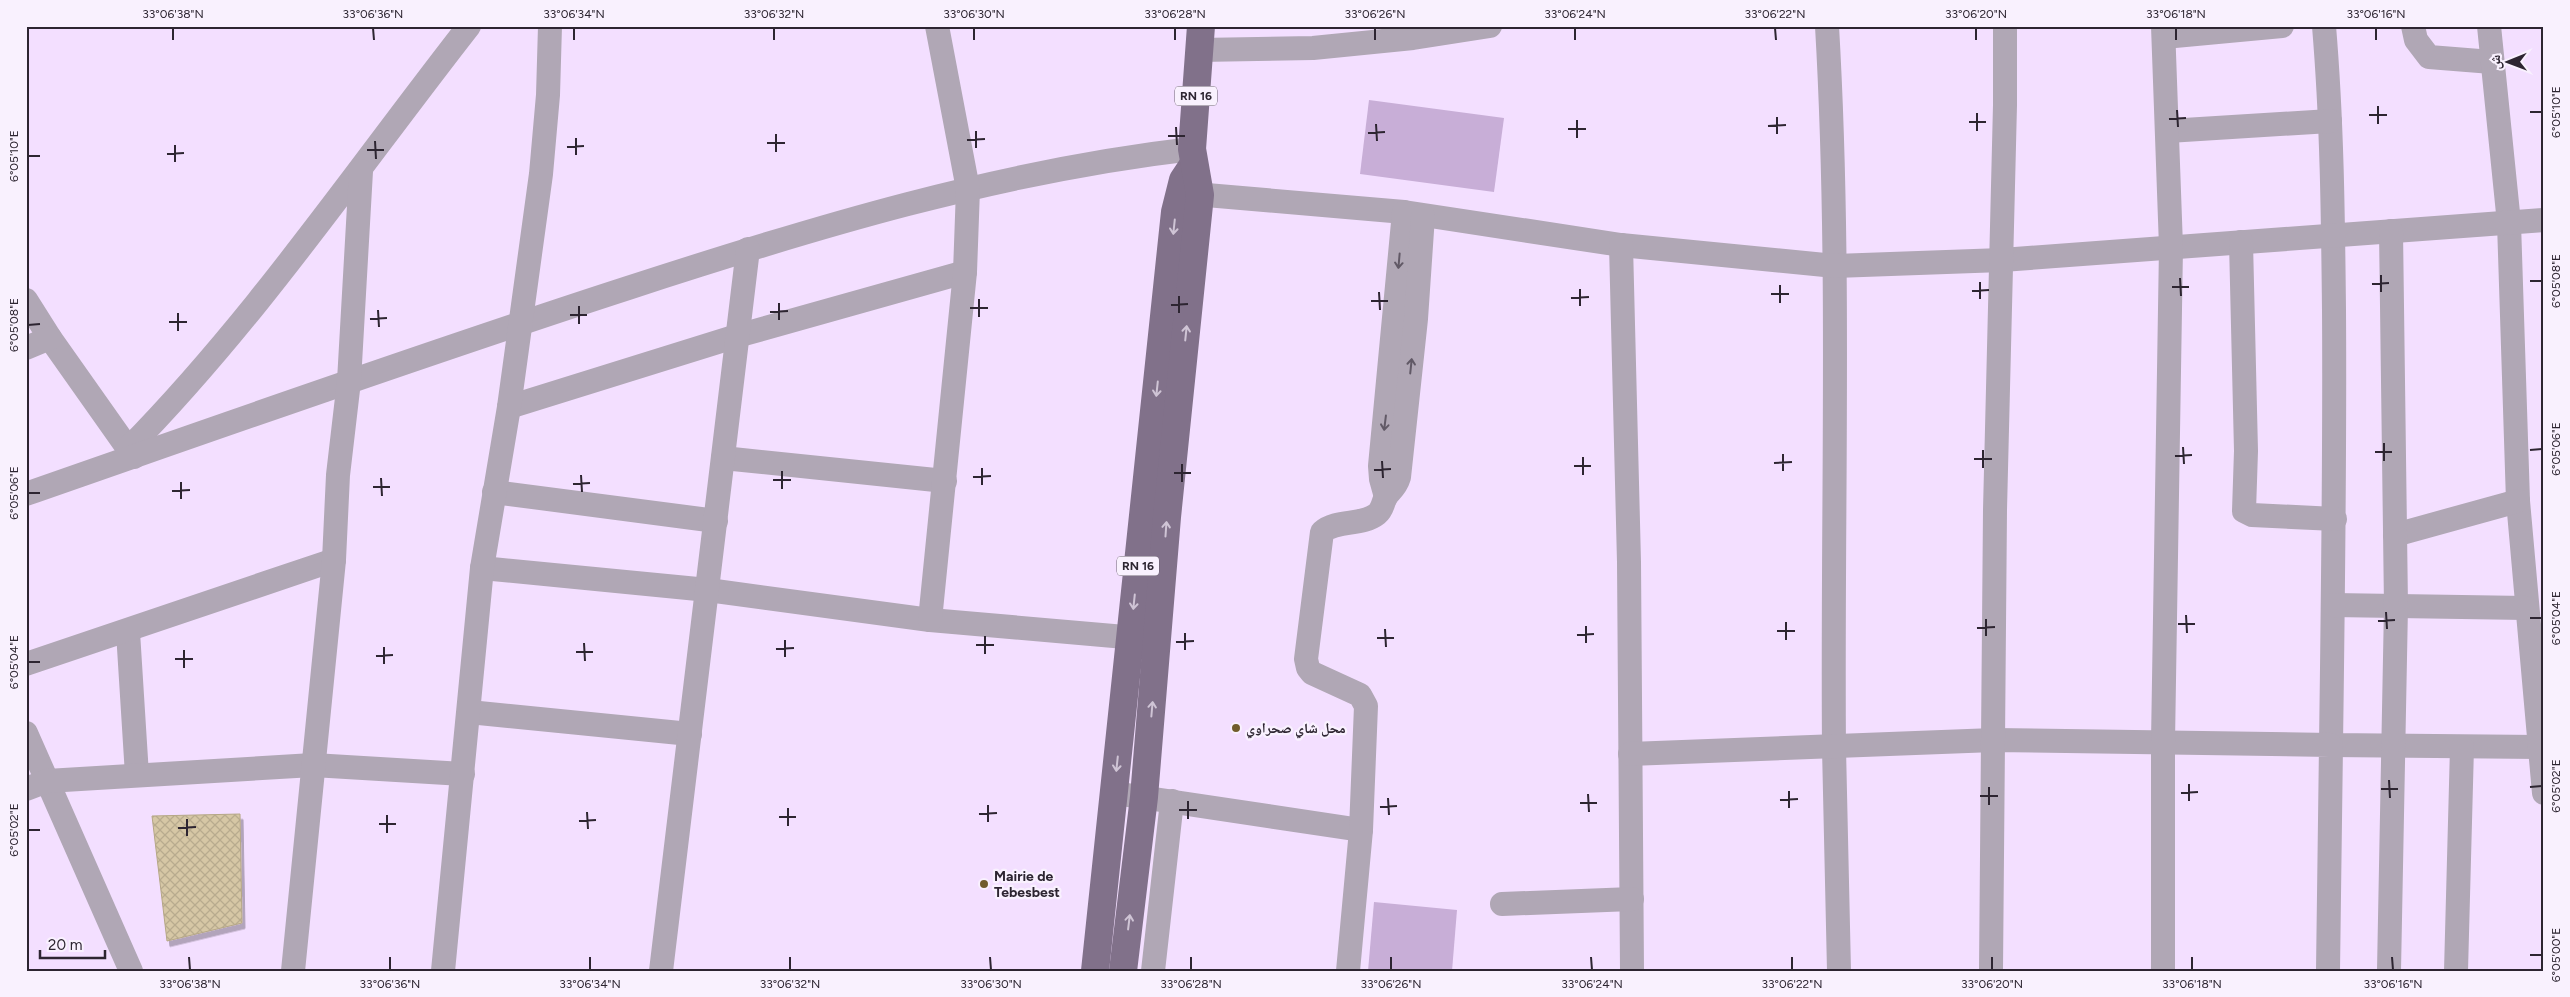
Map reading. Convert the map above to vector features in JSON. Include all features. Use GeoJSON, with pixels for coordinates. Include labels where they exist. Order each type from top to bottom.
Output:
{"type":"FeatureCollection","features":[{"type":"Feature","properties":{"kind":"main road","name":"RN 16"},"geometry":{"type":"LineString","coordinates":[[1123,971],[1144,797],[1158,640],[1200,38]]}},
{"type":"Feature","properties":{"kind":"main road","name":"RN 16"},"geometry":{"type":"LineString","coordinates":[[1094,971],[1130,638],[1189,194]]}},
{"type":"Feature","properties":{"kind":"street"},"geometry":{"type":"LineString","coordinates":[[130,453],[242,322],[361,171],[469,26]]}},
{"type":"Feature","properties":{"kind":"street"},"geometry":{"type":"LineString","coordinates":[[443,971],[482,568],[509,406],[541,174],[548,95],[550,26]]}},
{"type":"Feature","properties":{"kind":"street"},"geometry":{"type":"LineString","coordinates":[[930,620],[946,481],[965,272],[968,189],[937,26]]}},
{"type":"Feature","properties":{"kind":"street"},"geometry":{"type":"LineString","coordinates":[[1200,38],[1312,48],[1412,38],[1490,26]]}},
{"type":"Feature","properties":{"kind":"street"},"geometry":{"type":"LineString","coordinates":[[1827,26],[1832,115],[1835,266],[1834,748],[1839,971]]}},
{"type":"Feature","properties":{"kind":"street"},"geometry":{"type":"LineString","coordinates":[[1991,971],[1996,510],[2005,105],[2004,26]]}},
{"type":"Feature","properties":{"kind":"street"},"geometry":{"type":"LineString","coordinates":[[2163,971],[2163,742],[2171,247],[2164,31],[2282,26]]}},
{"type":"Feature","properties":{"kind":"street"},"geometry":{"type":"LineString","coordinates":[[2324,26],[2330,120],[2334,236],[2335,519],[2328,971]]}},
{"type":"Feature","properties":{"kind":"street"},"geometry":{"type":"LineString","coordinates":[[2413,26],[2416,40],[2429,57],[2492,62]]}},
{"type":"Feature","properties":{"kind":"street"},"geometry":{"type":"LineString","coordinates":[[2489,26],[2508,223],[2518,501],[2533,561],[2526,608],[2544,793]]}},
{"type":"Feature","properties":{"kind":"street"},"geometry":{"type":"LineString","coordinates":[[2168,131],[2330,120]]}},
{"type":"Feature","properties":{"kind":"street"},"geometry":{"type":"LineString","coordinates":[[26,494],[130,453],[521,322],[748,249],[968,189],[1143,154],[1192,157]]}},
{"type":"Feature","properties":{"kind":"street"},"geometry":{"type":"LineString","coordinates":[[293,971],[334,560],[338,475],[348,381],[361,171]]}},
{"type":"Feature","properties":{"kind":"street"},"geometry":{"type":"LineString","coordinates":[[1189,194],[1413,214],[1621,245],[1835,266],[2002,260],[2544,220]]}},
{"type":"Feature","properties":{"kind":"street"},"geometry":{"type":"LineString","coordinates":[[1348,971],[1361,830],[1366,706],[1360,695],[1312,673],[1308,668],[1306,659],[1322,532],[1334,525],[1369,518],[1377,514],[1386,496],[1380,466],[1413,214]]}},
{"type":"Feature","properties":{"kind":"street"},"geometry":{"type":"LineString","coordinates":[[2389,971],[2396,606],[2391,231]]}},
{"type":"Feature","properties":{"kind":"street"},"geometry":{"type":"LineString","coordinates":[[2241,242],[2246,452],[2244,511],[2252,515],[2335,519]]}},
{"type":"Feature","properties":{"kind":"street"},"geometry":{"type":"LineString","coordinates":[[1621,245],[1629,562],[1632,971]]}},
{"type":"Feature","properties":{"kind":"street"},"geometry":{"type":"LineString","coordinates":[[661,971],[748,249]]}},
{"type":"Feature","properties":{"kind":"street"},"geometry":{"type":"LineString","coordinates":[[509,406],[738,336],[965,272]]}},
{"type":"Feature","properties":{"kind":"street"},"geometry":{"type":"LineString","coordinates":[[26,300],[50,338],[130,453]]}},
{"type":"Feature","properties":{"kind":"street"},"geometry":{"type":"LineString","coordinates":[[26,348],[50,338]]}},
{"type":"Feature","properties":{"kind":"street"},"geometry":{"type":"LineString","coordinates":[[723,458],[946,481]]}},
{"type":"Feature","properties":{"kind":"street"},"geometry":{"type":"LineString","coordinates":[[494,492],[716,521]]}},
{"type":"Feature","properties":{"kind":"street"},"geometry":{"type":"LineString","coordinates":[[2395,535],[2518,501]]}},
{"type":"Feature","properties":{"kind":"street"},"geometry":{"type":"LineString","coordinates":[[26,664],[128,632],[334,560]]}},
{"type":"Feature","properties":{"kind":"street"},"geometry":{"type":"LineString","coordinates":[[482,568],[708,590],[930,620],[1158,640]]}},
{"type":"Feature","properties":{"kind":"street"},"geometry":{"type":"LineString","coordinates":[[2333,605],[2526,608]]}},
{"type":"Feature","properties":{"kind":"street"},"geometry":{"type":"LineString","coordinates":[[128,632],[137,775]]}},
{"type":"Feature","properties":{"kind":"street"},"geometry":{"type":"LineString","coordinates":[[469,712],[690,734]]}},
{"type":"Feature","properties":{"kind":"street"},"geometry":{"type":"LineString","coordinates":[[26,733],[36,785],[131,971]]}},
{"type":"Feature","properties":{"kind":"street"},"geometry":{"type":"LineString","coordinates":[[1630,754],[1834,748],[1994,740],[2539,747]]}},
{"type":"Feature","properties":{"kind":"street"},"geometry":{"type":"LineString","coordinates":[[2456,971],[2462,747]]}},
{"type":"Feature","properties":{"kind":"street"},"geometry":{"type":"LineString","coordinates":[[36,785],[137,775],[313,765],[463,774]]}},
{"type":"Feature","properties":{"kind":"street"},"geometry":{"type":"LineString","coordinates":[[1114,793],[1361,830]]}},
{"type":"Feature","properties":{"kind":"street"},"geometry":{"type":"LineString","coordinates":[[1153,971],[1172,801]]}},
{"type":"Feature","properties":{"kind":"street"},"geometry":{"type":"LineString","coordinates":[[1502,904],[1632,898]]}},
{"type":"Feature","properties":{"kind":"shaded area"},"geometry":{"type":"Polygon","coordinates":[[[1369,100],[1504,118],[1494,192],[1360,174],[1369,100]]]}},
{"type":"Feature","properties":{"kind":"shaded area"},"geometry":{"type":"Polygon","coordinates":[[[1374,902],[1457,910],[1452,971],[1368,971],[1374,902]]]}},
{"type":"Feature","properties":{"kind":"building"},"geometry":{"type":"Polygon","coordinates":[[[240,814],[242,923],[167,941],[152,816],[240,814]]]}},
{"type":"Feature","properties":{"kind":"place","name":"محل شاي صحراوي"},"geometry":{"type":"Point","coordinates":[1236,728]}},
{"type":"Feature","properties":{"kind":"place","name":"Mairie de Tebesbest"},"geometry":{"type":"Point","coordinates":[984,884]}}]}
